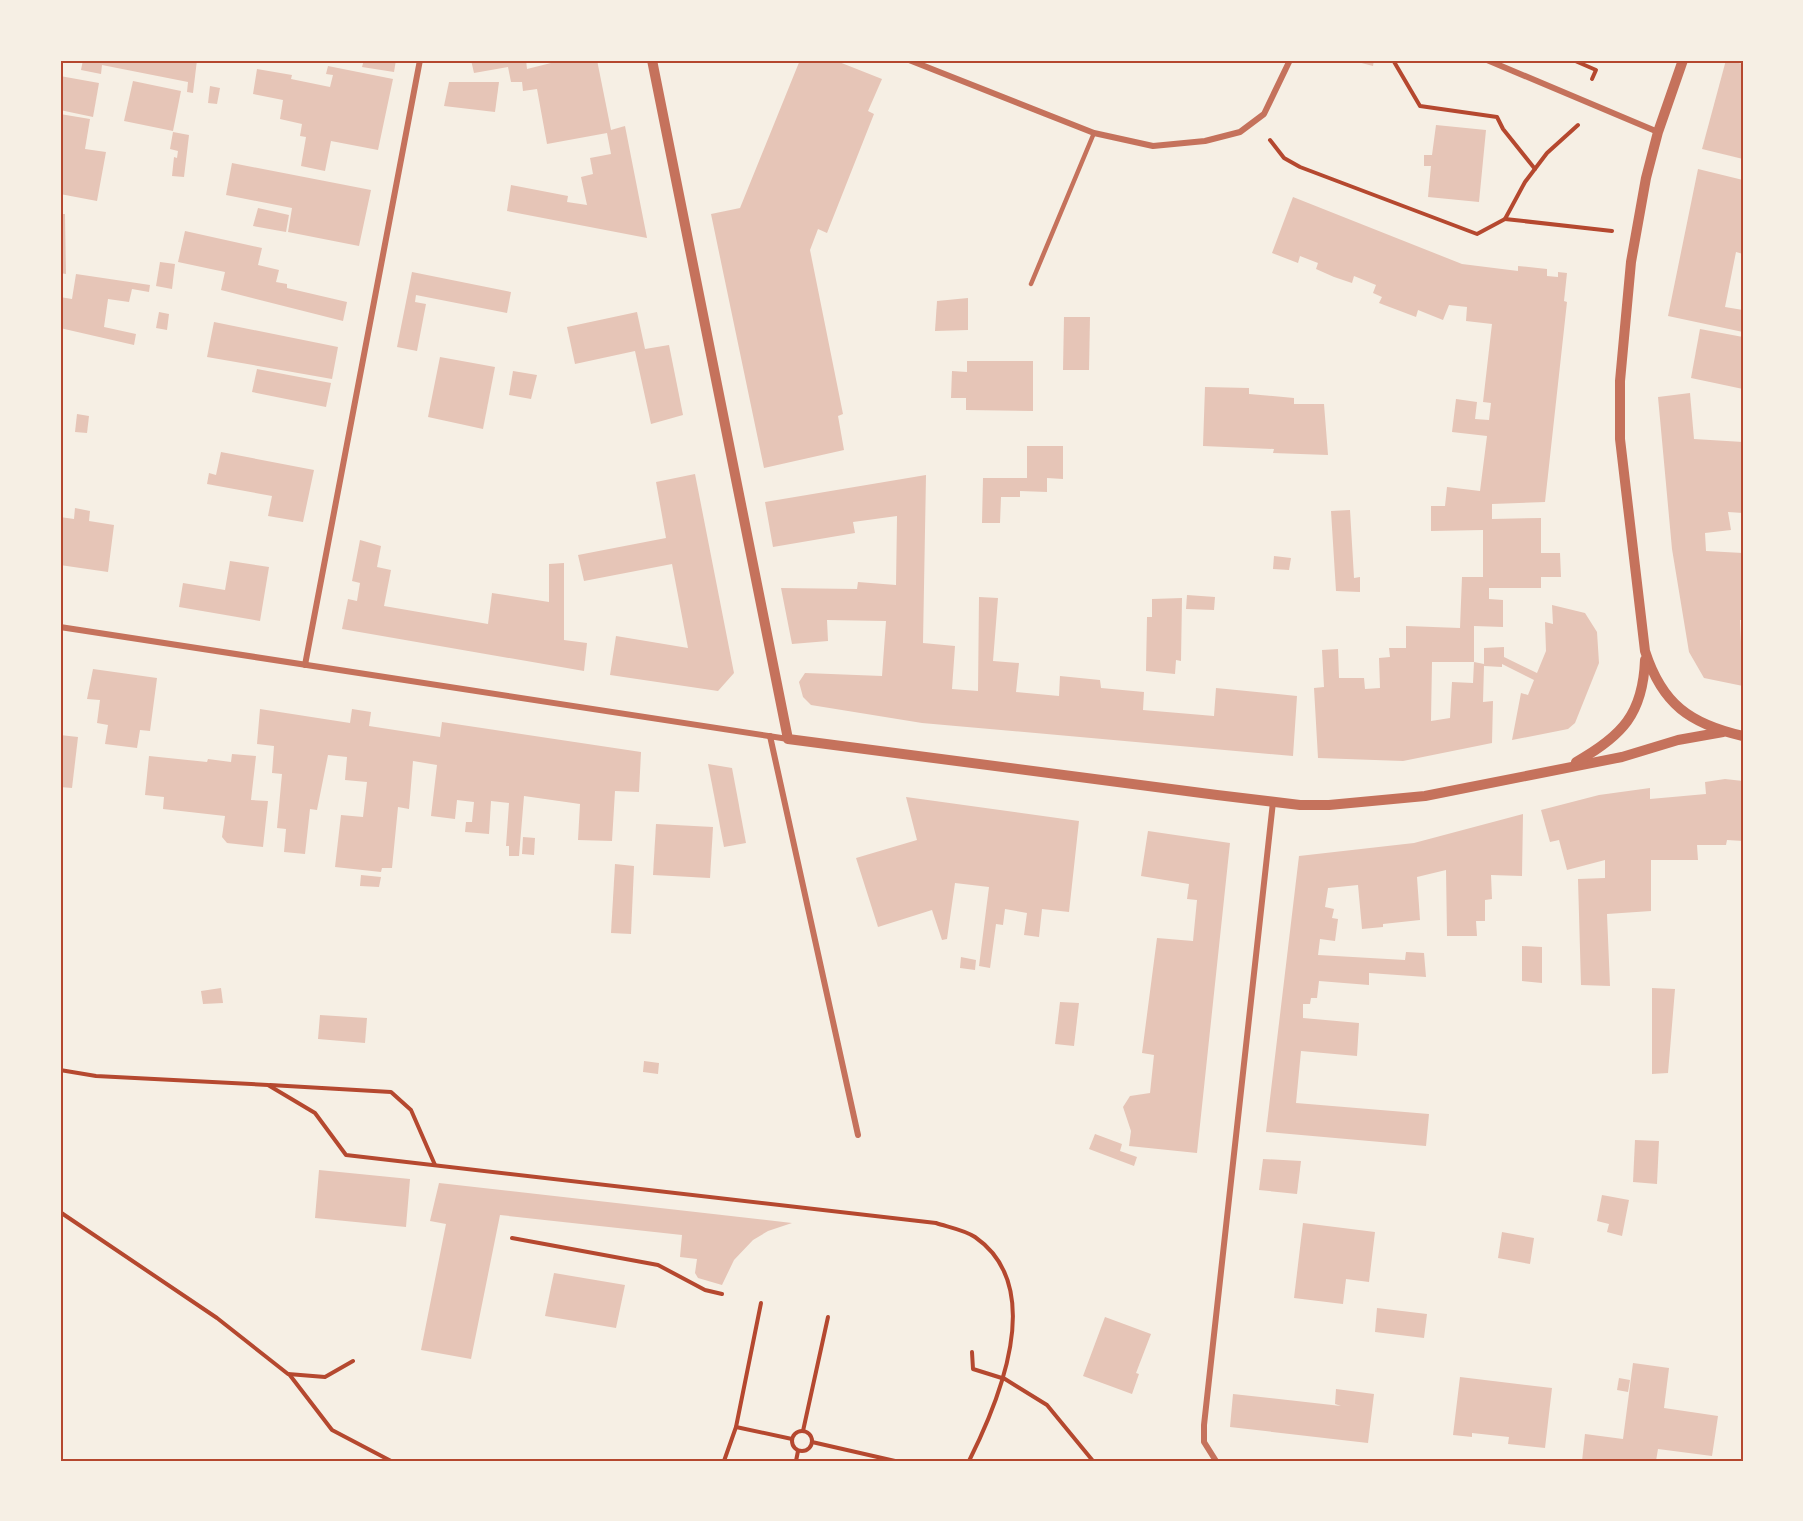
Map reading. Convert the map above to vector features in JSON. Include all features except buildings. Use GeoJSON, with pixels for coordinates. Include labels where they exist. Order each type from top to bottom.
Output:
{"type":"FeatureCollection","features":[{"type":"Feature","properties":{"kind":"street"},"geometry":{"type":"LineString","coordinates":[[305,665],[420,60]]}},
{"type":"Feature","properties":{"kind":"street"},"geometry":{"type":"LineString","coordinates":[[652,60],[788,739]]}},
{"type":"Feature","properties":{"kind":"street"},"geometry":{"type":"LineString","coordinates":[[909,60],[1111,139],[1153,146],[1175,146],[1234,134],[1264,114],[1290,60]]}},
{"type":"Feature","properties":{"kind":"street"},"geometry":{"type":"LineString","coordinates":[[1487,60],[1658,132]]}},
{"type":"Feature","properties":{"kind":"street"},"geometry":{"type":"LineString","coordinates":[[1566,767],[1609,741],[1632,717],[1642,689],[1645,651],[1619,414],[1620,381],[1635,234],[1658,132],[1683,60]]}},
{"type":"Feature","properties":{"kind":"street"},"geometry":{"type":"LineString","coordinates":[[60,627],[788,739],[1273,802],[1329,805],[1386,802],[1622,757],[1678,740],[1724,732]]}},
{"type":"Feature","properties":{"kind":"street"},"geometry":{"type":"LineString","coordinates":[[1645,651],[1652,672],[1668,697],[1702,725],[1743,736]]}},
{"type":"Feature","properties":{"kind":"street"},"geometry":{"type":"LineString","coordinates":[[770,736],[858,1135]]}},
{"type":"Feature","properties":{"kind":"street"},"geometry":{"type":"LineString","coordinates":[[1216,1461],[1204,1442],[1204,1425],[1273,802]]}},
{"type":"Feature","properties":{"kind":"lane"},"geometry":{"type":"LineString","coordinates":[[1031,284],[1094,133]]}},
{"type":"Feature","properties":{"kind":"path"},"geometry":{"type":"LineString","coordinates":[[1393,60],[1420,106],[1497,117],[1503,129],[1535,169]]}},
{"type":"Feature","properties":{"kind":"path"},"geometry":{"type":"LineString","coordinates":[[1300,167],[1477,234],[1505,219],[1547,153],[1580,123],[1583,101]]}},
{"type":"Feature","properties":{"kind":"path"},"geometry":{"type":"LineString","coordinates":[[1505,219],[1635,234]]}},
{"type":"Feature","properties":{"kind":"path"},"geometry":{"type":"LineString","coordinates":[[60,1070],[96,1076],[392,1092],[411,1110],[435,1166]]}},
{"type":"Feature","properties":{"kind":"path"},"geometry":{"type":"LineString","coordinates":[[268,1085],[315,1113],[346,1155],[936,1223],[974,1236],[998,1259],[1008,1288],[1012,1324],[1005,1379],[969,1461]]}},
{"type":"Feature","properties":{"kind":"path"},"geometry":{"type":"LineString","coordinates":[[60,1212],[217,1318],[288,1374],[332,1430],[391,1461]]}},
{"type":"Feature","properties":{"kind":"path"},"geometry":{"type":"LineString","coordinates":[[512,1238],[658,1265],[705,1290],[722,1294]]}},
{"type":"Feature","properties":{"kind":"path"},"geometry":{"type":"LineString","coordinates":[[724,1461],[736,1427],[761,1303]]}},
{"type":"Feature","properties":{"kind":"path"},"geometry":{"type":"LineString","coordinates":[[803,1431],[828,1317]]}},
{"type":"Feature","properties":{"kind":"path"},"geometry":{"type":"LineString","coordinates":[[972,1352],[973,1369],[1005,1379],[1047,1405],[1093,1461]]}},
{"type":"Feature","properties":{"kind":"path"},"geometry":{"type":"LineString","coordinates":[[288,1374],[325,1377],[353,1361]]}},
{"type":"Feature","properties":{"kind":"path"},"geometry":{"type":"LineString","coordinates":[[736,1427],[792,1439]]}},
{"type":"Feature","properties":{"kind":"path"},"geometry":{"type":"LineString","coordinates":[[792,1439],[798,1432],[803,1431],[808,1433],[812,1442]]}},
{"type":"Feature","properties":{"kind":"path"},"geometry":{"type":"LineString","coordinates":[[792,1439],[794,1448],[798,1451],[807,1450],[812,1442]]}},
{"type":"Feature","properties":{"kind":"path"},"geometry":{"type":"LineString","coordinates":[[812,1442],[895,1461]]}},
{"type":"Feature","properties":{"kind":"path"},"geometry":{"type":"LineString","coordinates":[[796,1461],[798,1451]]}}]}
